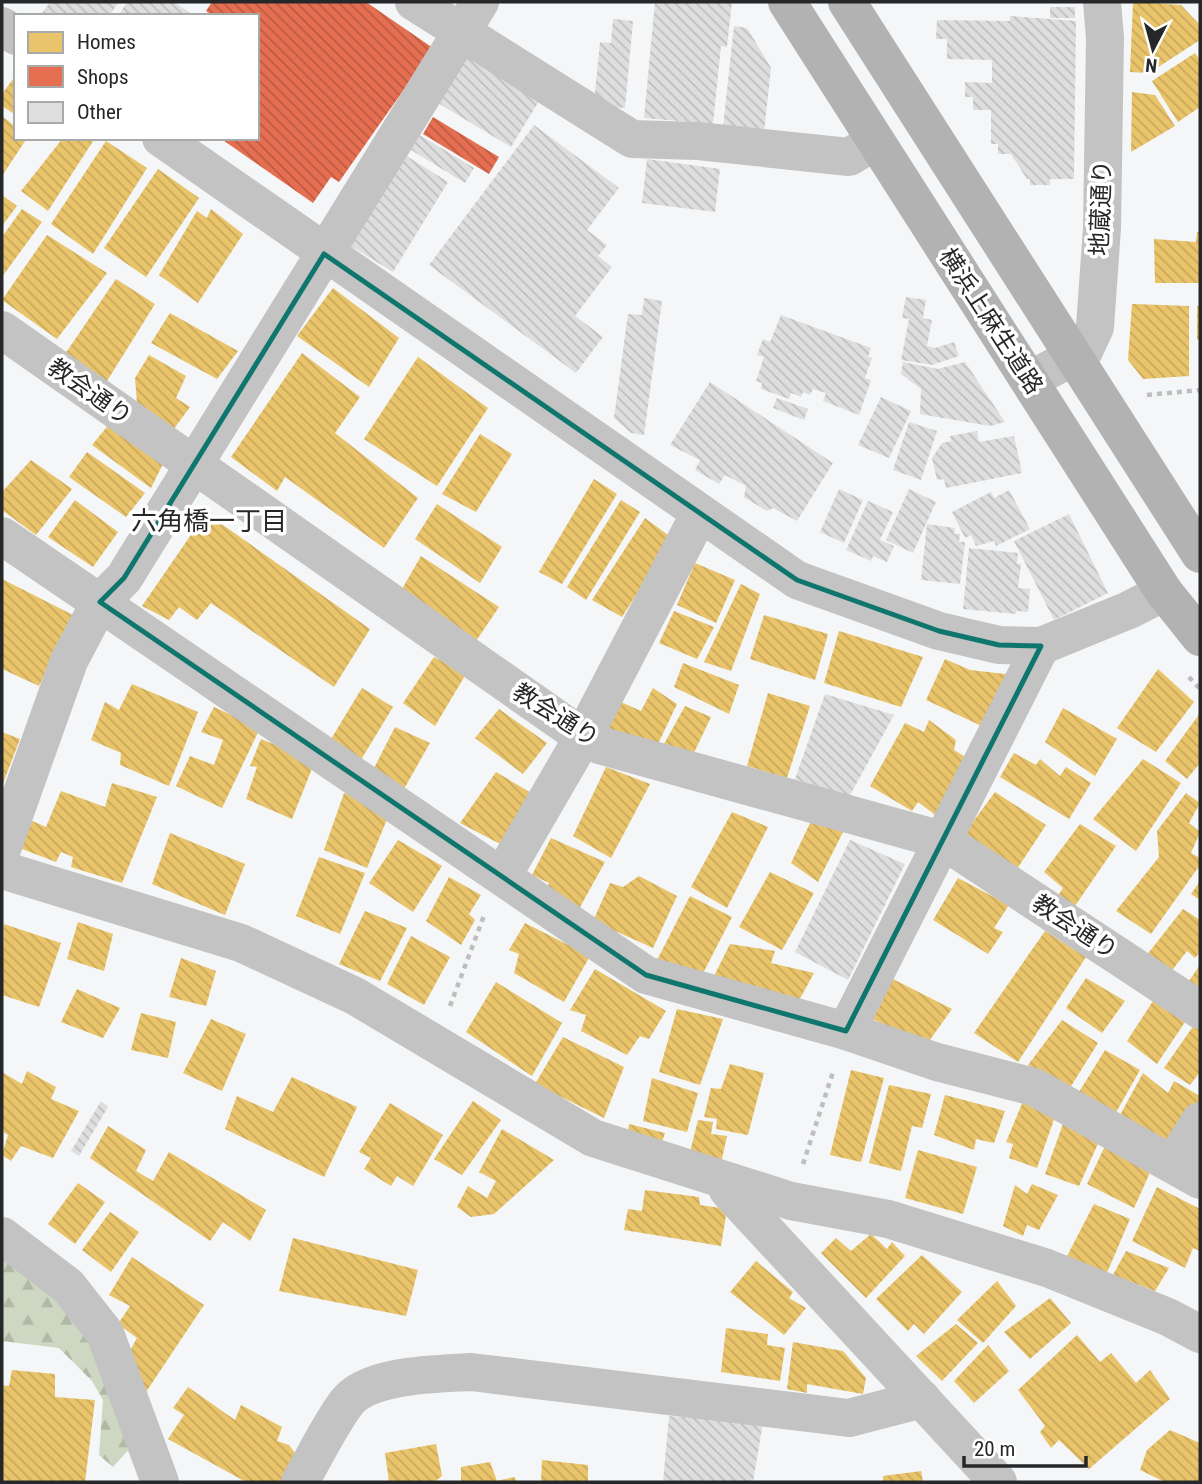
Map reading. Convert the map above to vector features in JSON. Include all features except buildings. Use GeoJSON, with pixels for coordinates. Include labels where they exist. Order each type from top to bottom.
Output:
{"type":"FeatureCollection","features":[{"type":"Feature","properties":{"kind":"main road","name":"横浜上麻生道路"},"geometry":{"type":"LineString","coordinates":[[787,2],[1164,592],[1200,637]]}},
{"type":"Feature","properties":{"kind":"main road","name":"横浜上麻生道路"},"geometry":{"type":"LineString","coordinates":[[847,2],[1072,358],[1200,554]]}},
{"type":"Feature","properties":{"kind":"street"},"geometry":{"type":"LineString","coordinates":[[414,2],[470,18],[632,139],[698,141],[849,157],[875,141]]}},
{"type":"Feature","properties":{"kind":"street","name":"地蔵通り"},"geometry":{"type":"LineString","coordinates":[[1030,380],[1084,351],[1095,327],[1102,228],[1105,38],[1102,2]]}},
{"type":"Feature","properties":{"kind":"street"},"geometry":{"type":"LineString","coordinates":[[2,849],[69,661],[100,602],[124,578],[470,18]]}},
{"type":"Feature","properties":{"kind":"street"},"geometry":{"type":"LineString","coordinates":[[163,140],[797,580],[939,631],[999,645],[1041,646],[1164,592]]}},
{"type":"Feature","properties":{"kind":"street","name":"教会通り"},"geometry":{"type":"LineString","coordinates":[[2,330],[583,737],[599,745],[942,840],[1200,1010]]}},
{"type":"Feature","properties":{"kind":"street"},"geometry":{"type":"LineString","coordinates":[[503,875],[583,737],[700,513]]}},
{"type":"Feature","properties":{"kind":"street"},"geometry":{"type":"LineString","coordinates":[[2,536],[646,975],[846,1031],[937,1062],[1034,1087],[1186,1172],[1200,1121]]}},
{"type":"Feature","properties":{"kind":"street"},"geometry":{"type":"LineString","coordinates":[[846,1031],[1041,646]]}},
{"type":"Feature","properties":{"kind":"street"},"geometry":{"type":"LineString","coordinates":[[2,870],[241,943],[355,996],[593,1138],[791,1201],[888,1219],[1047,1268],[1168,1317],[1200,1334]]}},
{"type":"Feature","properties":{"kind":"street"},"geometry":{"type":"LineString","coordinates":[[729,1183],[728,1190],[999,1482]]}},
{"type":"Feature","properties":{"kind":"street"},"geometry":{"type":"LineString","coordinates":[[2,1236],[68,1286],[105,1333],[160,1482]]}},
{"type":"Feature","properties":{"kind":"street"},"geometry":{"type":"LineString","coordinates":[[300,1482],[349,1400],[387,1380],[471,1372],[849,1418],[922,1399]]}},
{"type":"Feature","properties":{"kind":"path"},"geometry":{"type":"LineString","coordinates":[[1136,396],[1200,390]]}},
{"type":"Feature","properties":{"kind":"path"},"geometry":{"type":"LineString","coordinates":[[435,1046],[487,907],[503,875]]}},
{"type":"Feature","properties":{"kind":"path"},"geometry":{"type":"LineString","coordinates":[[791,1201],[846,1031]]}},
{"type":"Feature","properties":{"kind":"highlighted area"},"geometry":{"type":"Polygon","coordinates":[[[324,254],[797,580],[939,631],[999,645],[1041,646],[846,1031],[646,975],[100,602],[124,578],[324,254]]]}},
{"type":"Feature","properties":{"kind":"green space"},"geometry":{"type":"Polygon","coordinates":[[[2,1250],[79,1318],[131,1447],[113,1467],[99,1455],[103,1400],[92,1381],[59,1348],[2,1341],[2,1250]]]}},
{"type":"Feature","properties":{"kind":"district","name":"六角橋一丁目"},"geometry":{"type":"Point","coordinates":[209,521]}}]}
